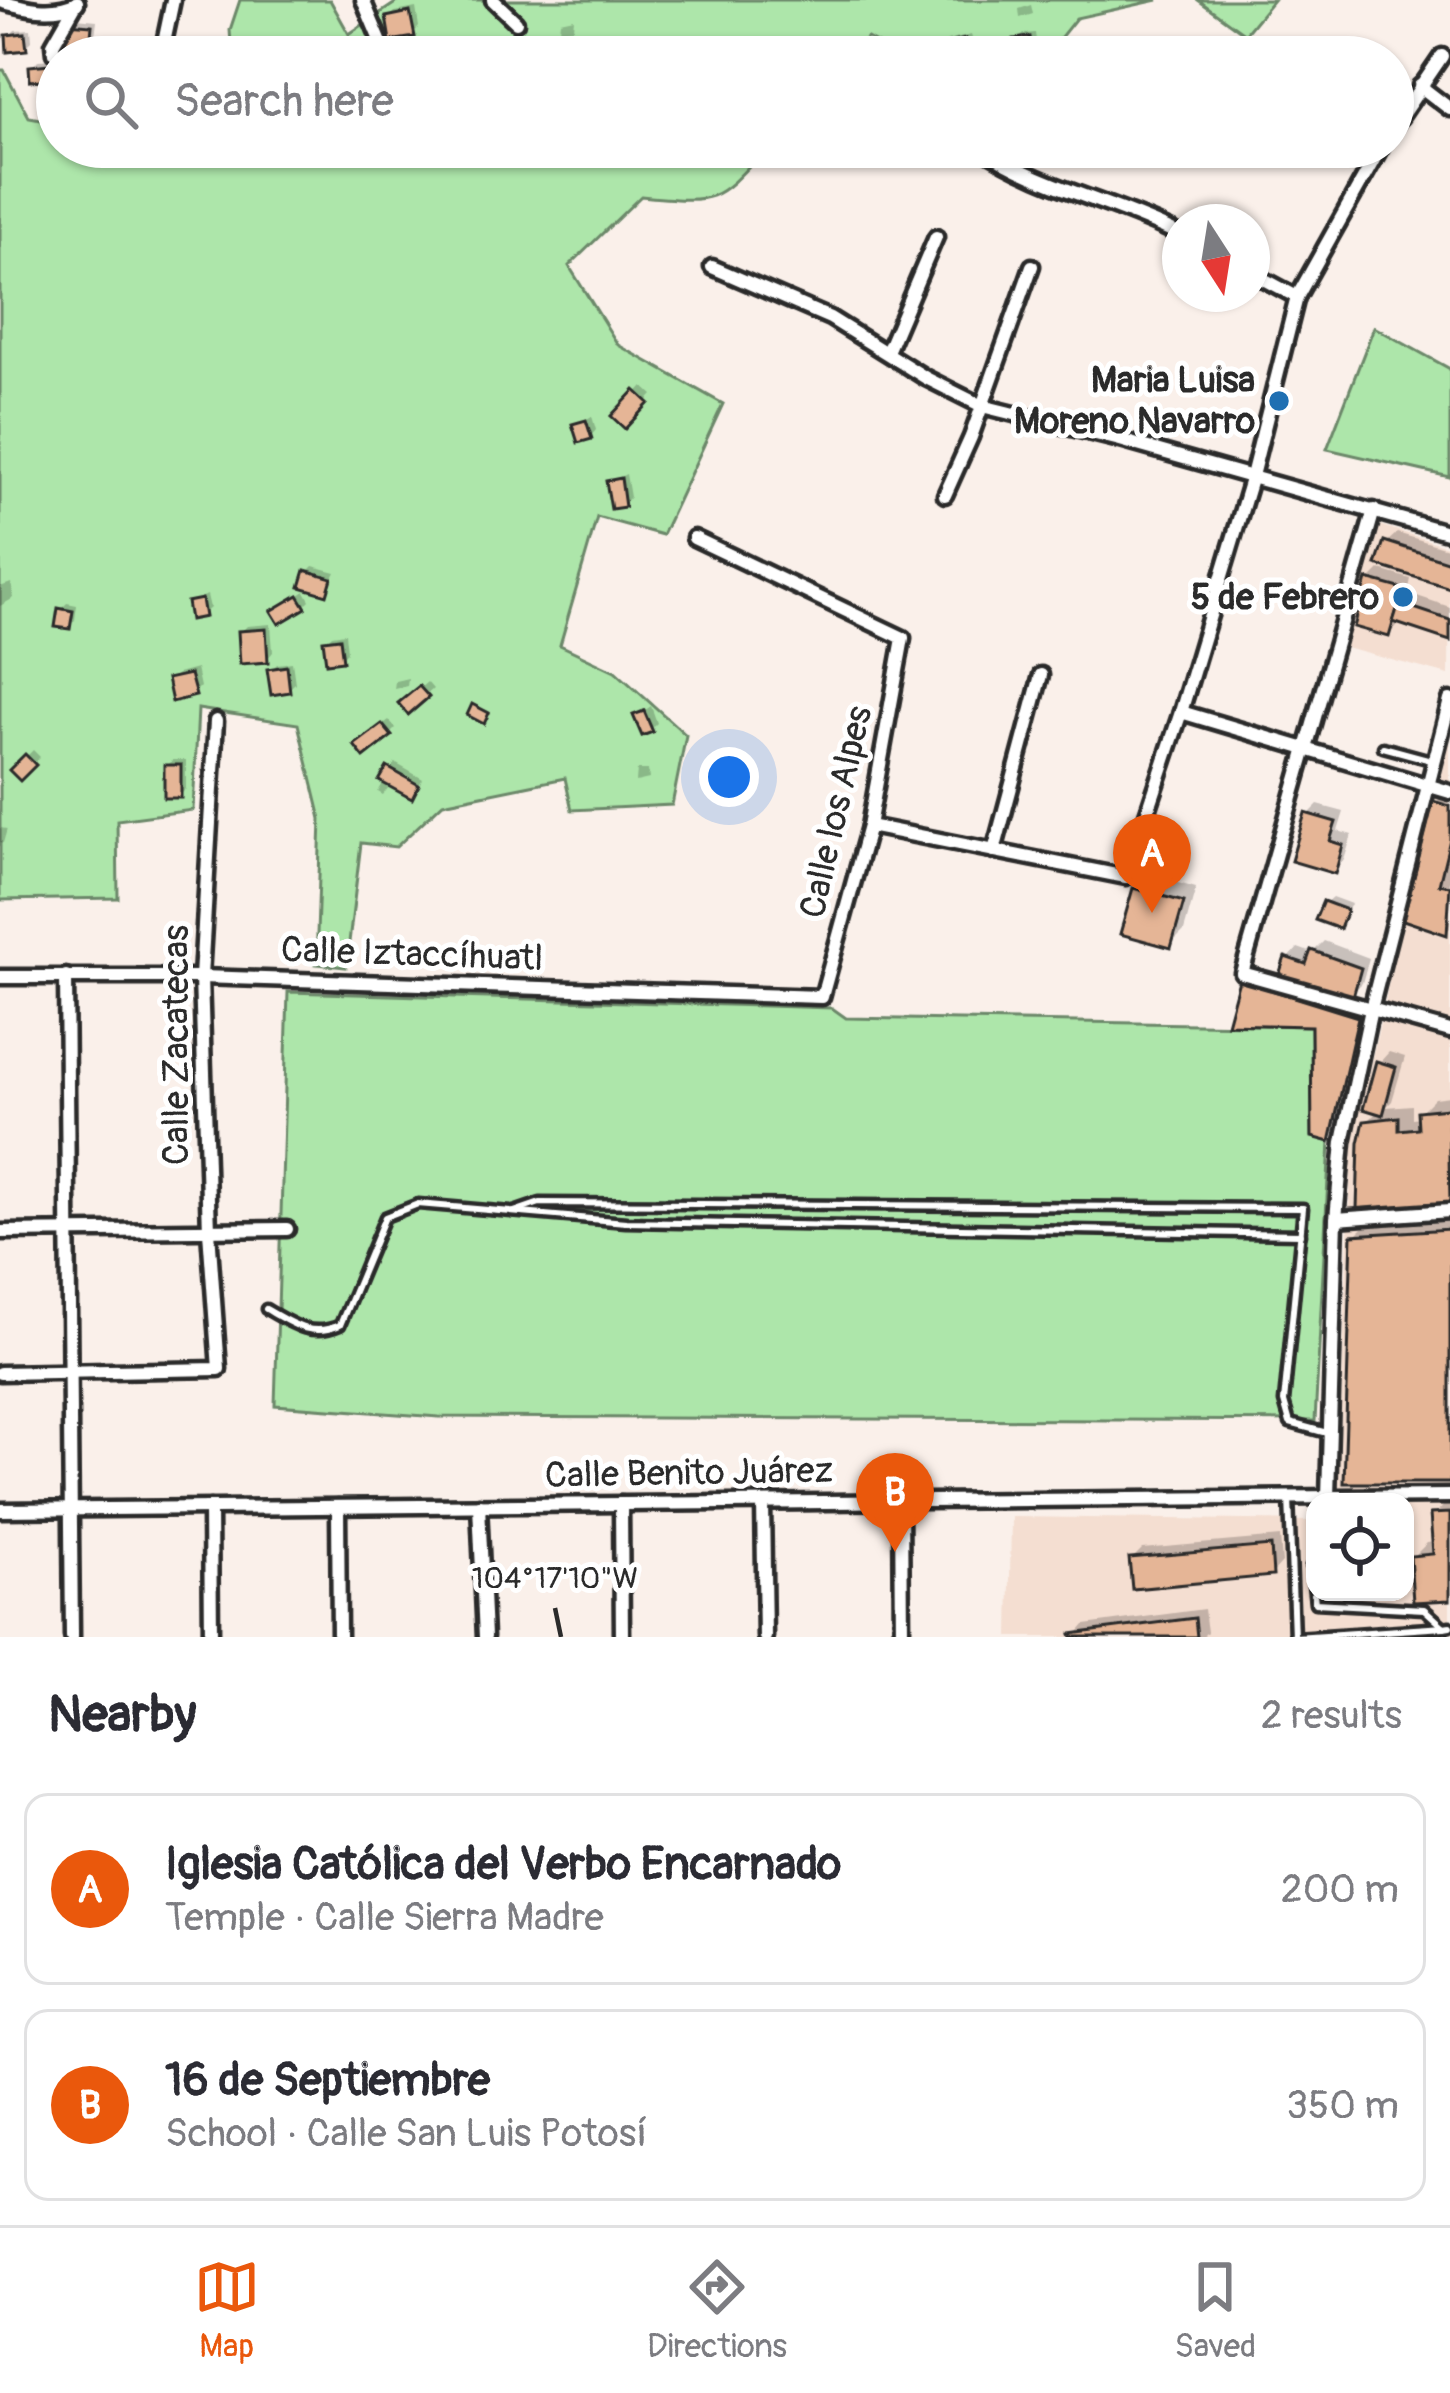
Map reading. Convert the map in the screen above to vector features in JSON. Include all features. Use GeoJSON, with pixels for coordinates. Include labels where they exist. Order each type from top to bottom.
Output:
{"type":"FeatureCollection","features":[{"type":"Feature","properties":{"kind":"street"},"geometry":{"type":"LineString","coordinates":[[164,36],[172,0]]}},
{"type":"Feature","properties":{"kind":"street"},"geometry":{"type":"LineString","coordinates":[[363,0],[378,36]]}},
{"type":"Feature","properties":{"kind":"street"},"geometry":{"type":"LineString","coordinates":[[494,0],[516,22]]}},
{"type":"Feature","properties":{"kind":"street"},"geometry":{"type":"LineString","coordinates":[[0,1],[32,10],[68,8],[77,1]]}},
{"type":"Feature","properties":{"kind":"street"},"geometry":{"type":"LineString","coordinates":[[57,36],[77,1]]}},
{"type":"Feature","properties":{"kind":"street"},"geometry":{"type":"LineString","coordinates":[[1414,95],[1442,56]]}},
{"type":"Feature","properties":{"kind":"street"},"geometry":{"type":"LineString","coordinates":[[1420,86],[1450,109]]}},
{"type":"Feature","properties":{"kind":"street"},"geometry":{"type":"LineString","coordinates":[[1018,168],[1162,226]]}},
{"type":"Feature","properties":{"kind":"street"},"geometry":{"type":"LineString","coordinates":[[869,826],[1126,877],[1252,476],[1297,297],[1368,168]]}},
{"type":"Feature","properties":{"kind":"street"},"geometry":{"type":"LineString","coordinates":[[887,352],[936,237]]}},
{"type":"Feature","properties":{"kind":"street"},"geometry":{"type":"LineString","coordinates":[[944,495],[1032,266]]}},
{"type":"Feature","properties":{"kind":"street"},"geometry":{"type":"LineString","coordinates":[[712,267],[830,318],[926,378],[982,406],[1450,533]]}},
{"type":"Feature","properties":{"kind":"street"},"geometry":{"type":"LineString","coordinates":[[1270,283],[1297,297]]}},
{"type":"Feature","properties":{"kind":"street"},"geometry":{"type":"LineString","coordinates":[[1374,510],[1242,973],[1450,1031]]}},
{"type":"Feature","properties":{"kind":"street","name":"Calle los Alpes"},"geometry":{"type":"LineString","coordinates":[[694,538],[903,638],[869,826],[823,997]]}},
{"type":"Feature","properties":{"kind":"street"},"geometry":{"type":"LineString","coordinates":[[994,851],[1041,676]]}},
{"type":"Feature","properties":{"kind":"street"},"geometry":{"type":"LineString","coordinates":[[1328,1493],[1336,1219],[1343,1142],[1371,1009],[1450,700]]}},
{"type":"Feature","properties":{"kind":"street"},"geometry":{"type":"LineString","coordinates":[[1181,712],[1450,792]]}},
{"type":"Feature","properties":{"kind":"street","name":"Calle Zacatecas"},"geometry":{"type":"LineString","coordinates":[[70,1371],[219,1369],[208,1232],[201,977],[216,721]]}},
{"type":"Feature","properties":{"kind":"street"},"geometry":{"type":"LineString","coordinates":[[66,976],[72,1637]]}},
{"type":"Feature","properties":{"kind":"street","name":"Calle Iztaccíhuatl"},"geometry":{"type":"LineString","coordinates":[[0,977],[201,977],[823,997]]}},
{"type":"Feature","properties":{"kind":"street"},"geometry":{"type":"LineString","coordinates":[[1336,1219],[1450,1211]]}},
{"type":"Feature","properties":{"kind":"street"},"geometry":{"type":"LineString","coordinates":[[0,1232],[287,1229]]}},
{"type":"Feature","properties":{"kind":"street"},"geometry":{"type":"LineString","coordinates":[[0,1373],[70,1371]]}},
{"type":"Feature","properties":{"kind":"street","name":"Calle Benito Juárez"},"geometry":{"type":"LineString","coordinates":[[1414,1496],[1450,1496]]}},
{"type":"Feature","properties":{"kind":"street","name":"Calle Benito Juárez"},"geometry":{"type":"LineString","coordinates":[[0,1510],[1306,1497]]}},
{"type":"Feature","properties":{"kind":"street"},"geometry":{"type":"LineString","coordinates":[[902,1501],[902,1637]]}},
{"type":"Feature","properties":{"kind":"street"},"geometry":{"type":"LineString","coordinates":[[763,1502],[766,1637]]}},
{"type":"Feature","properties":{"kind":"street"},"geometry":{"type":"LineString","coordinates":[[621,1504],[622,1637]]}},
{"type":"Feature","properties":{"kind":"street"},"geometry":{"type":"LineString","coordinates":[[479,1505],[485,1637]]}},
{"type":"Feature","properties":{"kind":"street"},"geometry":{"type":"LineString","coordinates":[[338,1507],[339,1637]]}},
{"type":"Feature","properties":{"kind":"street"},"geometry":{"type":"LineString","coordinates":[[210,1508],[211,1637]]}},
{"type":"Feature","properties":{"kind":"lane"},"geometry":{"type":"LineString","coordinates":[[1383,747],[1434,761]]}},
{"type":"Feature","properties":{"kind":"lane"},"geometry":{"type":"LineString","coordinates":[[512,1213],[540,1203],[1303,1208],[1284,1402],[1290,1424],[1328,1433]]}},
{"type":"Feature","properties":{"kind":"lane"},"geometry":{"type":"LineString","coordinates":[[266,1309],[303,1330],[324,1332],[340,1325],[385,1217],[418,1204],[626,1222],[1301,1234]]}},
{"type":"Feature","properties":{"kind":"lane"},"geometry":{"type":"LineString","coordinates":[[1288,1497],[1295,1637],[1447,1626]]}},
{"type":"Feature","properties":{"kind":"lane"},"geometry":{"type":"LineString","coordinates":[[1315,1601],[1424,1609],[1447,1626]]}},
{"type":"Feature","properties":{"kind":"shaded area","name":"5 de Febrero"},"geometry":{"type":"Polygon","coordinates":[[[1376,524],[1450,547],[1449,675],[1342,647],[1376,524]]]}},
{"type":"Feature","properties":{"kind":"shaded area"},"geometry":{"type":"Polygon","coordinates":[[[1450,726],[1450,1637],[1009,1637],[1011,1517],[1306,1521],[1306,1601],[1414,1601],[1414,1493],[1337,1493],[1352,1142],[1400,918],[1450,726]]]}},
{"type":"Feature","properties":{"kind":"green space"},"geometry":{"type":"Polygon","coordinates":[[[240,0],[330,0],[349,34],[400,0],[1158,0],[1076,18],[1062,36],[230,36],[240,0]]]}},
{"type":"Feature","properties":{"kind":"green space"},"geometry":{"type":"Polygon","coordinates":[[[1198,0],[1273,0],[1245,34],[1198,0]]]}},
{"type":"Feature","properties":{"kind":"green space"},"geometry":{"type":"Polygon","coordinates":[[[0,70],[29,117],[36,118],[36,168],[747,168],[713,196],[641,196],[569,266],[618,345],[723,404],[662,535],[597,517],[560,645],[615,671],[686,735],[672,805],[572,810],[565,778],[443,803],[396,847],[361,843],[346,967],[316,964],[321,819],[298,724],[198,709],[193,810],[117,820],[118,898],[0,900],[0,70]]]}},
{"type":"Feature","properties":{"kind":"green space"},"geometry":{"type":"Polygon","coordinates":[[[1374,327],[1450,369],[1450,477],[1327,449],[1374,327]]]}},
{"type":"Feature","properties":{"kind":"green space"},"geometry":{"type":"Polygon","coordinates":[[[288,992],[832,1008],[846,1018],[1311,1026],[1312,1136],[1330,1142],[1315,1421],[439,1417],[275,1405],[288,992]]]}},
{"type":"Feature","properties":{"kind":"building"},"geometry":{"type":"Polygon","coordinates":[[[410,12],[415,36],[389,36],[386,17],[410,12]]]}},
{"type":"Feature","properties":{"kind":"building"},"geometry":{"type":"Polygon","coordinates":[[[67,23],[92,25],[91,36],[66,36],[67,23]]]}},
{"type":"Feature","properties":{"kind":"building"},"geometry":{"type":"Polygon","coordinates":[[[25,33],[27,50],[7,52],[6,35],[25,33]]]}},
{"type":"Feature","properties":{"kind":"building"},"geometry":{"type":"Polygon","coordinates":[[[36,65],[36,80],[30,81],[29,66],[36,65]]]}},
{"type":"Feature","properties":{"kind":"building"},"geometry":{"type":"Polygon","coordinates":[[[635,390],[649,403],[625,429],[611,416],[635,390]]]}},
{"type":"Feature","properties":{"kind":"building"},"geometry":{"type":"Polygon","coordinates":[[[586,420],[592,439],[578,443],[572,424],[586,420]]]}},
{"type":"Feature","properties":{"kind":"building"},"geometry":{"type":"Polygon","coordinates":[[[621,478],[625,507],[611,509],[606,481],[621,478]]]}},
{"type":"Feature","properties":{"kind":"building"},"geometry":{"type":"Polygon","coordinates":[[[1384,541],[1450,562],[1450,588],[1376,565],[1384,541]]]}},
{"type":"Feature","properties":{"kind":"building"},"geometry":{"type":"Polygon","coordinates":[[[305,570],[332,578],[327,595],[300,587],[305,570]]]}},
{"type":"Feature","properties":{"kind":"building"},"geometry":{"type":"Polygon","coordinates":[[[1367,579],[1403,589],[1389,637],[1354,627],[1367,579]]]}},
{"type":"Feature","properties":{"kind":"building"},"geometry":{"type":"Polygon","coordinates":[[[298,595],[306,608],[279,624],[271,611],[298,595]]]}},
{"type":"Feature","properties":{"kind":"building"},"geometry":{"type":"Polygon","coordinates":[[[202,599],[205,617],[190,620],[187,602],[202,599]]]}},
{"type":"Feature","properties":{"kind":"building"},"geometry":{"type":"Polygon","coordinates":[[[1399,603],[1450,620],[1450,641],[1393,622],[1399,603]]]}},
{"type":"Feature","properties":{"kind":"building"},"geometry":{"type":"Polygon","coordinates":[[[58,608],[73,611],[70,629],[55,627],[58,608]]]}},
{"type":"Feature","properties":{"kind":"building"},"geometry":{"type":"Polygon","coordinates":[[[266,629],[268,662],[240,664],[238,631],[266,629]]]}},
{"type":"Feature","properties":{"kind":"building"},"geometry":{"type":"Polygon","coordinates":[[[340,638],[343,661],[326,663],[323,640],[340,638]]]}},
{"type":"Feature","properties":{"kind":"building"},"geometry":{"type":"Polygon","coordinates":[[[287,666],[290,692],[271,695],[267,669],[287,666]]]}},
{"type":"Feature","properties":{"kind":"building"},"geometry":{"type":"Polygon","coordinates":[[[190,674],[196,696],[172,702],[167,679],[190,674]]]}},
{"type":"Feature","properties":{"kind":"building"},"geometry":{"type":"Polygon","coordinates":[[[419,686],[429,697],[408,715],[398,703],[419,686]]]}},
{"type":"Feature","properties":{"kind":"building"},"geometry":{"type":"Polygon","coordinates":[[[472,704],[489,713],[484,724],[467,715],[472,704]]]}},
{"type":"Feature","properties":{"kind":"building"},"geometry":{"type":"Polygon","coordinates":[[[644,711],[653,732],[642,736],[633,715],[644,711]]]}},
{"type":"Feature","properties":{"kind":"building"},"geometry":{"type":"Polygon","coordinates":[[[382,724],[392,736],[364,758],[354,745],[382,724]]]}},
{"type":"Feature","properties":{"kind":"building"},"geometry":{"type":"Polygon","coordinates":[[[25,754],[36,765],[20,781],[9,770],[25,754]]]}},
{"type":"Feature","properties":{"kind":"building"},"geometry":{"type":"Polygon","coordinates":[[[164,765],[181,765],[181,798],[164,798],[164,765]]]}},
{"type":"Feature","properties":{"kind":"building"},"geometry":{"type":"Polygon","coordinates":[[[387,767],[419,785],[412,799],[379,781],[387,767]]]}},
{"type":"Feature","properties":{"kind":"building"},"geometry":{"type":"Polygon","coordinates":[[[1433,801],[1450,806],[1450,839],[1439,884],[1450,886],[1447,935],[1403,920],[1433,801]]]}},
{"type":"Feature","properties":{"kind":"building"},"geometry":{"type":"Polygon","coordinates":[[[1305,813],[1336,822],[1330,841],[1343,845],[1335,874],[1291,861],[1305,813]]]}},
{"type":"Feature","properties":{"kind":"building"},"geometry":{"type":"Polygon","coordinates":[[[1133,888],[1184,902],[1171,948],[1120,934],[1133,888]]]}},
{"type":"Feature","properties":{"kind":"building"},"geometry":{"type":"Polygon","coordinates":[[[1323,901],[1347,910],[1340,929],[1315,920],[1323,901]]]}},
{"type":"Feature","properties":{"kind":"building"},"geometry":{"type":"Polygon","coordinates":[[[1311,950],[1361,968],[1353,997],[1279,975],[1285,957],[1306,964],[1311,950]]]}},
{"type":"Feature","properties":{"kind":"building"},"geometry":{"type":"Polygon","coordinates":[[[1239,980],[1358,1017],[1330,1142],[1312,1137],[1311,1026],[1227,1024],[1239,980]]]}},
{"type":"Feature","properties":{"kind":"building"},"geometry":{"type":"Polygon","coordinates":[[[1376,1061],[1396,1067],[1383,1115],[1363,1109],[1376,1061]]]}},
{"type":"Feature","properties":{"kind":"building"},"geometry":{"type":"Polygon","coordinates":[[[1448,1108],[1450,1203],[1357,1209],[1364,1121],[1399,1117],[1399,1130],[1418,1128],[1417,1111],[1448,1108]]]}},
{"type":"Feature","properties":{"kind":"building"},"geometry":{"type":"Polygon","coordinates":[[[1450,1229],[1450,1483],[1344,1483],[1352,1235],[1450,1229]]]}},
{"type":"Feature","properties":{"kind":"building"},"geometry":{"type":"Polygon","coordinates":[[[1450,1513],[1450,1600],[1413,1602],[1414,1556],[1433,1554],[1430,1514],[1450,1513]]]}},
{"type":"Feature","properties":{"kind":"building"},"geometry":{"type":"Polygon","coordinates":[[[1271,1546],[1273,1576],[1132,1589],[1129,1558],[1271,1546]]]}},
{"type":"Feature","properties":{"kind":"building"},"geometry":{"type":"Polygon","coordinates":[[[1195,1618],[1197,1637],[1071,1634],[1195,1618]]]}},
{"type":"Feature","properties":{"kind":"place","name":"Maria Luisa Moreno Navarro"},"geometry":{"type":"Point","coordinates":[1279,401]}},
{"type":"Feature","properties":{"kind":"place","name":"5 de Febrero"},"geometry":{"type":"Point","coordinates":[1403,597]}},
{"type":"Feature","properties":{"kind":"place","name":"Iglesia Católica del Verbo Encarnado"},"geometry":{"type":"Point","coordinates":[1152,913]}},
{"type":"Feature","properties":{"kind":"place","name":"16 de Septiembre"},"geometry":{"type":"Point","coordinates":[895,1552]}}]}
